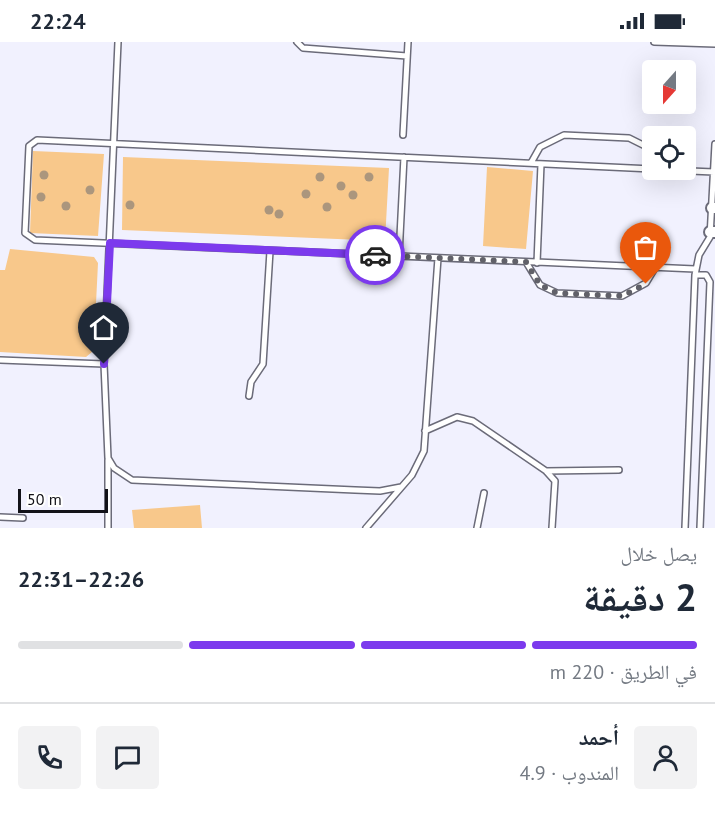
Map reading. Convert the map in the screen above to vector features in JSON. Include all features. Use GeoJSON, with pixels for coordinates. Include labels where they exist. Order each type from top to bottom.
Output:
{"type":"FeatureCollection","features":[{"type":"Feature","properties":{"kind":"lane"},"geometry":{"type":"LineString","coordinates":[[108,528],[104,364],[118,42]]}},
{"type":"Feature","properties":{"kind":"lane"},"geometry":{"type":"LineString","coordinates":[[297,42],[303,48],[407,56]]}},
{"type":"Feature","properties":{"kind":"lane"},"geometry":{"type":"LineString","coordinates":[[403,135],[408,42]]}},
{"type":"Feature","properties":{"kind":"lane"},"geometry":{"type":"LineString","coordinates":[[654,42],[715,45]]}},
{"type":"Feature","properties":{"kind":"lane"},"geometry":{"type":"LineString","coordinates":[[531,163],[547,142],[564,135],[629,138],[642,144]]}},
{"type":"Feature","properties":{"kind":"lane"},"geometry":{"type":"LineString","coordinates":[[642,169],[32,142],[28,146],[25,233],[28,238],[35,240],[655,268],[706,275],[710,282],[700,528]]}},
{"type":"Feature","properties":{"kind":"lane"},"geometry":{"type":"LineString","coordinates":[[685,528],[695,272],[713,232],[715,144]]}},
{"type":"Feature","properties":{"kind":"lane"},"geometry":{"type":"LineString","coordinates":[[399,256],[404,157]]}},
{"type":"Feature","properties":{"kind":"lane"},"geometry":{"type":"LineString","coordinates":[[537,262],[541,164]]}},
{"type":"Feature","properties":{"kind":"lane"},"geometry":{"type":"LineString","coordinates":[[696,171],[714,171]]}},
{"type":"Feature","properties":{"kind":"lane"},"geometry":{"type":"LineString","coordinates":[[249,396],[251,382],[263,364],[270,251]]}},
{"type":"Feature","properties":{"kind":"lane"},"geometry":{"type":"LineString","coordinates":[[366,528],[401,487],[419,463],[424,451],[438,258]]}},
{"type":"Feature","properties":{"kind":"lane"},"geometry":{"type":"LineString","coordinates":[[526,262],[540,285],[557,293],[622,296],[646,284],[655,268]]}},
{"type":"Feature","properties":{"kind":"lane"},"geometry":{"type":"LineString","coordinates":[[0,360],[104,364]]}},
{"type":"Feature","properties":{"kind":"lane"},"geometry":{"type":"LineString","coordinates":[[425,431],[457,417],[473,421],[546,471],[555,482],[552,528]]}},
{"type":"Feature","properties":{"kind":"lane"},"geometry":{"type":"LineString","coordinates":[[108,458],[114,468],[132,480],[363,491],[401,487]]}},
{"type":"Feature","properties":{"kind":"lane"},"geometry":{"type":"LineString","coordinates":[[546,471],[619,470]]}},
{"type":"Feature","properties":{"kind":"lane"},"geometry":{"type":"LineString","coordinates":[[477,528],[484,493]]}},
{"type":"Feature","properties":{"kind":"lane"},"geometry":{"type":"LineString","coordinates":[[0,517],[23,518]]}},
{"type":"Feature","properties":{"kind":"shaded area"},"geometry":{"type":"Polygon","coordinates":[[[33,151],[104,154],[98,236],[30,233],[33,151]]]}},
{"type":"Feature","properties":{"kind":"shaded area"},"geometry":{"type":"Polygon","coordinates":[[[123,157],[389,168],[385,241],[122,230],[123,157]]]}},
{"type":"Feature","properties":{"kind":"shaded area"},"geometry":{"type":"Polygon","coordinates":[[[487,167],[533,171],[526,249],[483,246],[487,167]]]}},
{"type":"Feature","properties":{"kind":"shaded area"},"geometry":{"type":"Polygon","coordinates":[[[10,249],[94,257],[98,263],[94,344],[92,352],[86,357],[0,352],[0,270],[5,270],[10,249]]]}},
{"type":"Feature","properties":{"kind":"shaded area"},"geometry":{"type":"Polygon","coordinates":[[[200,505],[202,528],[134,528],[132,510],[200,505]]]}},
{"type":"Feature","properties":{"kind":"way so far"},"geometry":{"type":"LineString","coordinates":[[375,255],[526,262],[540,285],[557,293],[622,296],[631,294],[646,284]]}},
{"type":"Feature","properties":{"kind":"route"},"geometry":{"type":"LineString","coordinates":[[104,364],[110,243],[375,255]]}}]}
